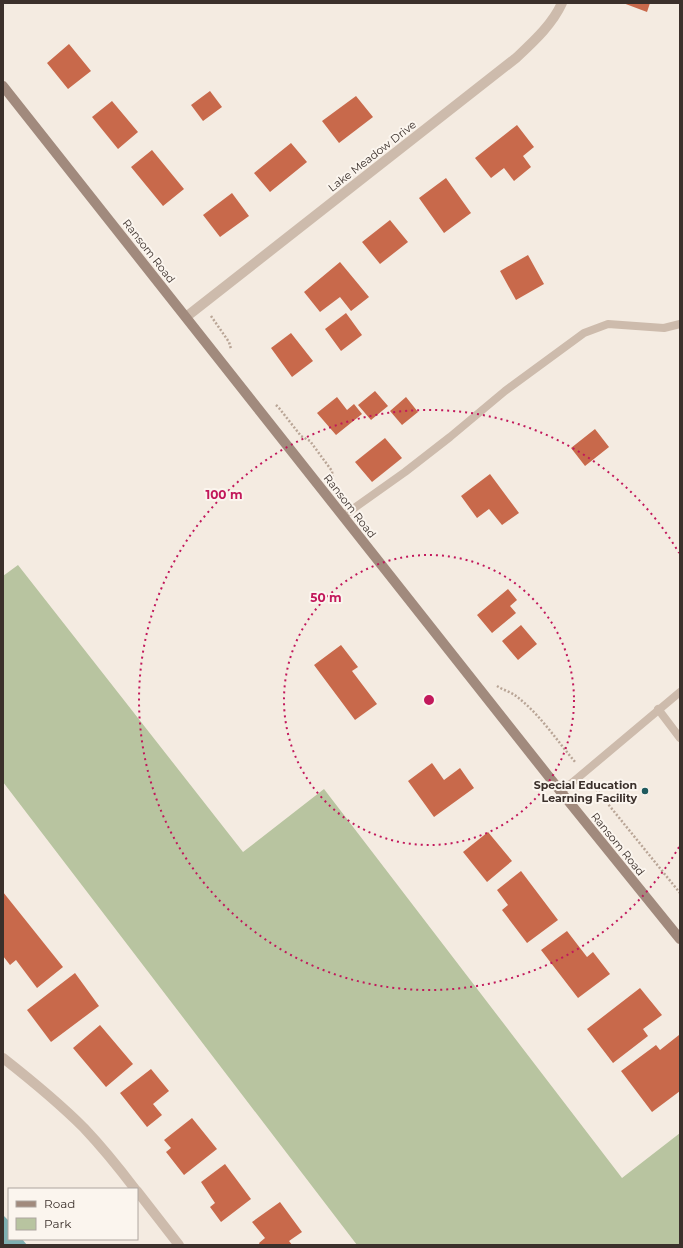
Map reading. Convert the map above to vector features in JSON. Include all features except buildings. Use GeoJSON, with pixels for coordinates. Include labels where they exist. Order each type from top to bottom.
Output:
{"type":"FeatureCollection","features":[{"type":"Feature","properties":{"kind":"main road","name":"Ransom Road"},"geometry":{"type":"LineString","coordinates":[[3,86],[561,792],[680,939]]}},
{"type":"Feature","properties":{"kind":"street","name":"Lake Meadow Drive"},"geometry":{"type":"LineString","coordinates":[[186,317],[516,58],[547,26],[562,3]]}},
{"type":"Feature","properties":{"kind":"street"},"geometry":{"type":"LineString","coordinates":[[3,1058],[38,1086],[84,1128],[134,1188]]}},
{"type":"Feature","properties":{"kind":"street"},"geometry":{"type":"LineString","coordinates":[[138,1193],[179,1245]]}},
{"type":"Feature","properties":{"kind":"lane"},"geometry":{"type":"LineString","coordinates":[[343,516],[405,472],[505,391],[584,333],[608,324],[664,328],[680,324]]}},
{"type":"Feature","properties":{"kind":"lane"},"geometry":{"type":"LineString","coordinates":[[561,792],[680,692]]}},
{"type":"Feature","properties":{"kind":"lane"},"geometry":{"type":"LineString","coordinates":[[658,710],[680,738]]}},
{"type":"Feature","properties":{"kind":"path"},"geometry":{"type":"LineString","coordinates":[[202,304],[229,342],[232,354]]}},
{"type":"Feature","properties":{"kind":"path"},"geometry":{"type":"LineString","coordinates":[[274,404],[279,408],[301,436],[310,441],[332,471],[334,480]]}},
{"type":"Feature","properties":{"kind":"path"},"geometry":{"type":"LineString","coordinates":[[494,684],[516,696],[547,728],[680,893]]}},
{"type":"Feature","properties":{"kind":"green space"},"geometry":{"type":"Polygon","coordinates":[[[18,565],[243,852],[324,789],[622,1178],[680,1133],[680,1245],[357,1245],[3,782],[3,576],[18,565]]]}},
{"type":"Feature","properties":{"kind":"water"},"geometry":{"type":"Polygon","coordinates":[[[3,1215],[8,1220],[8,1240],[23,1240],[27,1245],[3,1245],[3,1215]]]}},
{"type":"Feature","properties":{"kind":"place","name":"Special Education Learning Facility"},"geometry":{"type":"Point","coordinates":[645,791]}}]}
